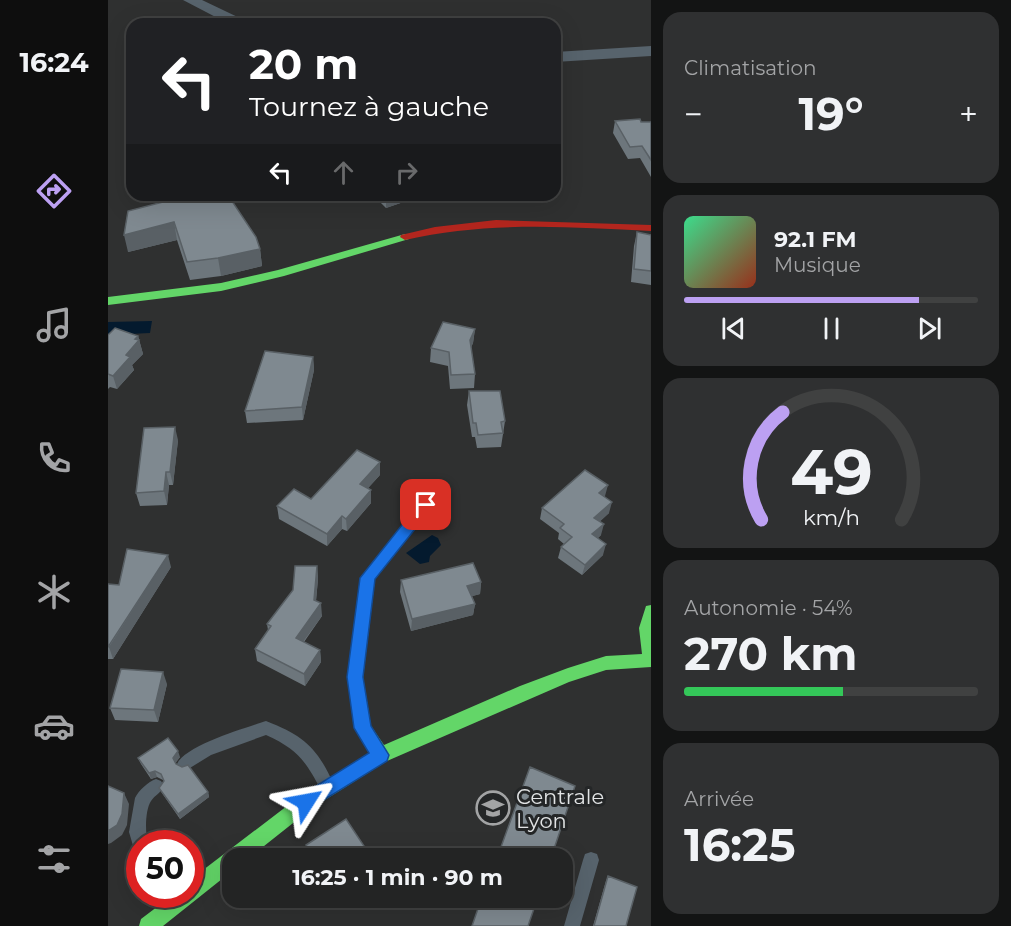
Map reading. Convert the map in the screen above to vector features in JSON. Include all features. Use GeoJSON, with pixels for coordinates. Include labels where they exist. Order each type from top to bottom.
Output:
{"type":"FeatureCollection","features":[{"type":"Feature","properties":{"kind":"street"},"geometry":{"type":"LineString","coordinates":[[190,0],[228,18]]}},
{"type":"Feature","properties":{"kind":"street"},"geometry":{"type":"LineString","coordinates":[[561,57],[651,51]]}},
{"type":"Feature","properties":{"kind":"street"},"geometry":{"type":"LineString","coordinates":[[108,302],[221,287],[280,273],[435,228],[519,223],[651,228]]}},
{"type":"Feature","properties":{"kind":"street"},"geometry":{"type":"LineString","coordinates":[[381,755],[363,728],[355,677],[368,578],[426,505]]}},
{"type":"Feature","properties":{"kind":"street"},"geometry":{"type":"LineString","coordinates":[[248,848],[327,788],[381,755],[516,695],[568,675],[606,663],[651,660],[647,616],[651,611]]}},
{"type":"Feature","properties":{"kind":"street"},"geometry":{"type":"LineString","coordinates":[[204,882],[222,868]]}},
{"type":"Feature","properties":{"kind":"street"},"geometry":{"type":"LineString","coordinates":[[148,926],[161,908]]}},
{"type":"Feature","properties":{"kind":"lane"},"geometry":{"type":"LineString","coordinates":[[185,764],[206,750],[266,728],[298,741],[310,754],[327,788]]}},
{"type":"Feature","properties":{"kind":"lane"},"geometry":{"type":"LineString","coordinates":[[137,830],[143,798],[156,786]]}},
{"type":"Feature","properties":{"kind":"lane"},"geometry":{"type":"LineString","coordinates":[[572,926],[591,860]]}},
{"type":"Feature","properties":{"kind":"water"},"geometry":{"type":"Polygon","coordinates":[[[152,321],[150,333],[108,335],[108,322],[152,321]]]}},
{"type":"Feature","properties":{"kind":"water"},"geometry":{"type":"Polygon","coordinates":[[[432,535],[438,538],[441,545],[430,556],[429,562],[420,564],[406,553],[432,535]]]}},
{"type":"Feature","properties":{"kind":"building"},"geometry":{"type":"Polygon","coordinates":[[[640,119],[641,122],[651,122],[651,160],[642,146],[630,147],[615,121],[640,119]]]}},
{"type":"Feature","properties":{"kind":"building"},"geometry":{"type":"Polygon","coordinates":[[[167,201],[232,201],[256,237],[260,249],[187,262],[174,222],[124,235],[128,211],[167,201]]]}},
{"type":"Feature","properties":{"kind":"building"},"geometry":{"type":"Polygon","coordinates":[[[637,232],[651,235],[651,271],[634,269],[637,232]]]}},
{"type":"Feature","properties":{"kind":"building"},"geometry":{"type":"Polygon","coordinates":[[[443,322],[475,329],[470,340],[475,374],[451,375],[449,352],[431,348],[443,322]]]}},
{"type":"Feature","properties":{"kind":"building"},"geometry":{"type":"Polygon","coordinates":[[[115,328],[138,336],[135,339],[139,340],[126,355],[130,357],[113,376],[108,374],[108,335],[115,328]]]}},
{"type":"Feature","properties":{"kind":"building"},"geometry":{"type":"Polygon","coordinates":[[[265,351],[313,357],[302,407],[245,411],[265,351]]]}},
{"type":"Feature","properties":{"kind":"building"},"geometry":{"type":"Polygon","coordinates":[[[469,391],[500,391],[505,421],[501,422],[503,433],[478,435],[476,423],[473,423],[469,391]]]}},
{"type":"Feature","properties":{"kind":"building"},"geometry":{"type":"Polygon","coordinates":[[[175,427],[170,472],[166,472],[164,491],[136,493],[144,428],[175,427]]]}},
{"type":"Feature","properties":{"kind":"building"},"geometry":{"type":"Polygon","coordinates":[[[357,450],[380,462],[360,484],[371,490],[346,519],[342,516],[327,534],[277,506],[294,489],[311,499],[357,450]]]}},
{"type":"Feature","properties":{"kind":"building"},"geometry":{"type":"Polygon","coordinates":[[[585,470],[608,485],[599,493],[612,502],[594,518],[604,524],[592,534],[606,544],[585,565],[561,547],[572,537],[560,528],[564,524],[542,508],[585,470]]]}},
{"type":"Feature","properties":{"kind":"building"},"geometry":{"type":"Polygon","coordinates":[[[127,549],[168,555],[108,647],[108,584],[119,585],[127,549]]]}},
{"type":"Feature","properties":{"kind":"building"},"geometry":{"type":"Polygon","coordinates":[[[473,563],[481,582],[467,586],[475,604],[412,619],[401,580],[473,563]]]}},
{"type":"Feature","properties":{"kind":"building"},"geometry":{"type":"Polygon","coordinates":[[[295,566],[317,566],[314,600],[321,603],[296,638],[320,650],[304,674],[255,649],[271,626],[267,624],[293,590],[295,566]]]}},
{"type":"Feature","properties":{"kind":"building"},"geometry":{"type":"Polygon","coordinates":[[[121,669],[163,672],[154,710],[110,708],[121,669]]]}},
{"type":"Feature","properties":{"kind":"building"},"geometry":{"type":"Polygon","coordinates":[[[168,738],[178,751],[173,758],[176,764],[182,767],[188,765],[208,792],[178,814],[159,788],[164,781],[161,774],[155,771],[149,773],[138,758],[168,738]]]}},
{"type":"Feature","properties":{"kind":"building"},"geometry":{"type":"Polygon","coordinates":[[[530,767],[575,786],[554,848],[501,848],[530,767]]]}},
{"type":"Feature","properties":{"kind":"building"},"geometry":{"type":"Polygon","coordinates":[[[108,786],[124,793],[122,814],[117,825],[108,831],[108,786]]]}},
{"type":"Feature","properties":{"kind":"building"},"geometry":{"type":"Polygon","coordinates":[[[346,819],[364,846],[361,848],[308,848],[306,845],[346,819]]]}},
{"type":"Feature","properties":{"kind":"building"},"geometry":{"type":"Polygon","coordinates":[[[608,876],[637,887],[626,926],[594,926],[608,876]]]}},
{"type":"Feature","properties":{"kind":"building"},"geometry":{"type":"Polygon","coordinates":[[[478,908],[534,908],[528,926],[472,926],[478,908]]]}},
{"type":"Feature","properties":{"kind":"traffic: fast"},"geometry":{"type":"LineString","coordinates":[[108,301],[221,287],[280,273],[405,237]]}},
{"type":"Feature","properties":{"kind":"traffic: fast"},"geometry":{"type":"LineString","coordinates":[[381,755],[363,728],[355,677],[368,577],[426,505]]}},
{"type":"Feature","properties":{"kind":"traffic: fast"},"geometry":{"type":"LineString","coordinates":[[651,611],[647,628],[651,659]]}},
{"type":"Feature","properties":{"kind":"traffic: fast"},"geometry":{"type":"LineString","coordinates":[[248,848],[306,802],[381,755],[526,691],[568,675],[606,663],[651,660]]}},
{"type":"Feature","properties":{"kind":"traffic: fast"},"geometry":{"type":"LineString","coordinates":[[204,881],[222,868]]}},
{"type":"Feature","properties":{"kind":"traffic: fast"},"geometry":{"type":"LineString","coordinates":[[148,926],[171,908]]}},
{"type":"Feature","properties":{"kind":"traffic: jam"},"geometry":{"type":"LineString","coordinates":[[405,237],[465,225],[496,223],[558,223],[651,228]]}},
{"type":"Feature","properties":{"kind":"place","name":"Centrale Lyon"},"geometry":{"type":"Point","coordinates":[493,808]}},
{"type":"Feature","properties":{"kind":"route"},"geometry":{"type":"LineString","coordinates":[[306,802],[381,755],[363,728],[355,677],[368,578],[409,523],[426,505]]}}]}
